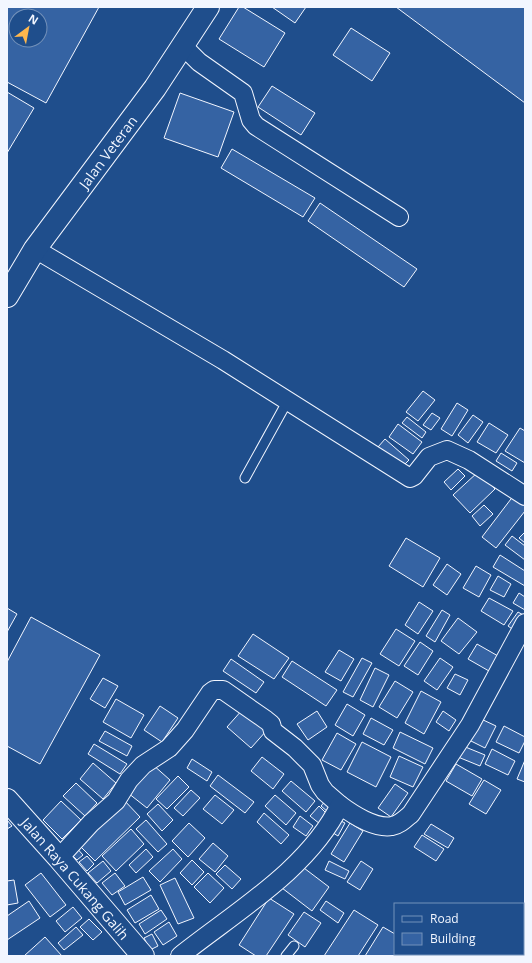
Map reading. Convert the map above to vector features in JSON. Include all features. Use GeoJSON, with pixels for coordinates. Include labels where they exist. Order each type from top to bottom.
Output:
{"type":"FeatureCollection","features":[{"type":"Feature","properties":{"kind":"main road","name":"Jalan Veteran"},"geometry":{"type":"LineString","coordinates":[[7,296],[35,249],[155,88],[208,7]]}},
{"type":"Feature","properties":{"kind":"main road","name":"Jalan Raya Cukang Galih"},"geometry":{"type":"LineString","coordinates":[[7,800],[143,956]]}},
{"type":"Feature","properties":{"kind":"street"},"geometry":{"type":"LineString","coordinates":[[183,46],[199,62],[243,92],[250,120],[256,126],[399,217]]}},
{"type":"Feature","properties":{"kind":"street"},"geometry":{"type":"LineString","coordinates":[[35,249],[223,360],[287,402],[410,478],[414,476],[429,457],[447,450],[469,460],[525,496]]}},
{"type":"Feature","properties":{"kind":"street"},"geometry":{"type":"LineString","coordinates":[[59,858],[91,823],[116,801],[129,780],[143,765],[169,748],[185,730],[210,693],[214,690],[223,690],[259,714],[271,724],[273,731],[295,748],[312,765],[320,785],[325,792],[340,804],[360,817],[377,824],[391,826],[401,823],[411,814],[470,725],[525,623]]}},
{"type":"Feature","properties":{"kind":"street"},"geometry":{"type":"LineString","coordinates":[[180,956],[271,887],[322,833],[340,804]]}},
{"type":"Feature","properties":{"kind":"lane"},"geometry":{"type":"LineString","coordinates":[[245,478],[287,402]]}},
{"type":"Feature","properties":{"kind":"lane"},"geometry":{"type":"LineString","coordinates":[[286,956],[294,946]]}},
{"type":"Feature","properties":{"kind":"building"},"geometry":{"type":"Polygon","coordinates":[[[7,7],[99,7],[46,103],[7,82],[7,7]]]}},
{"type":"Feature","properties":{"kind":"building"},"geometry":{"type":"Polygon","coordinates":[[[239,7],[243,7],[285,33],[264,67],[219,39],[239,7]]]}},
{"type":"Feature","properties":{"kind":"building"},"geometry":{"type":"Polygon","coordinates":[[[272,7],[306,7],[295,23],[272,7]]]}},
{"type":"Feature","properties":{"kind":"building"},"geometry":{"type":"Polygon","coordinates":[[[396,7],[525,7],[525,103],[396,7]]]}},
{"type":"Feature","properties":{"kind":"building"},"geometry":{"type":"Polygon","coordinates":[[[351,28],[390,53],[372,81],[333,55],[351,28]]]}},
{"type":"Feature","properties":{"kind":"building"},"geometry":{"type":"Polygon","coordinates":[[[272,86],[315,113],[301,135],[258,107],[272,86]]]}},
{"type":"Feature","properties":{"kind":"building"},"geometry":{"type":"Polygon","coordinates":[[[7,92],[34,108],[7,153],[7,92]]]}},
{"type":"Feature","properties":{"kind":"building"},"geometry":{"type":"Polygon","coordinates":[[[180,93],[234,112],[218,157],[164,138],[180,93]]]}},
{"type":"Feature","properties":{"kind":"building"},"geometry":{"type":"Polygon","coordinates":[[[232,149],[315,198],[303,217],[221,168],[232,149]]]}},
{"type":"Feature","properties":{"kind":"building"},"geometry":{"type":"Polygon","coordinates":[[[320,203],[417,269],[404,287],[308,221],[320,203]]]}},
{"type":"Feature","properties":{"kind":"building"},"geometry":{"type":"Polygon","coordinates":[[[423,391],[435,400],[418,421],[406,412],[423,391]]]}},
{"type":"Feature","properties":{"kind":"building"},"geometry":{"type":"Polygon","coordinates":[[[457,403],[468,410],[452,436],[441,429],[457,403]]]}},
{"type":"Feature","properties":{"kind":"building"},"geometry":{"type":"Polygon","coordinates":[[[432,413],[440,418],[431,430],[423,425],[432,413]]]}},
{"type":"Feature","properties":{"kind":"building"},"geometry":{"type":"Polygon","coordinates":[[[473,415],[483,422],[468,443],[458,435],[473,415]]]}},
{"type":"Feature","properties":{"kind":"building"},"geometry":{"type":"Polygon","coordinates":[[[407,417],[426,432],[422,438],[402,423],[407,417]]]}},
{"type":"Feature","properties":{"kind":"building"},"geometry":{"type":"Polygon","coordinates":[[[489,423],[508,435],[496,453],[477,442],[489,423]]]}},
{"type":"Feature","properties":{"kind":"building"},"geometry":{"type":"Polygon","coordinates":[[[398,424],[422,442],[413,454],[389,437],[398,424]]]}},
{"type":"Feature","properties":{"kind":"building"},"geometry":{"type":"Polygon","coordinates":[[[520,428],[525,431],[525,463],[505,451],[520,428]]]}},
{"type":"Feature","properties":{"kind":"building"},"geometry":{"type":"Polygon","coordinates":[[[385,439],[409,460],[401,468],[378,447],[385,439]]]}},
{"type":"Feature","properties":{"kind":"building"},"geometry":{"type":"Polygon","coordinates":[[[501,453],[517,463],[512,471],[496,461],[501,453]]]}},
{"type":"Feature","properties":{"kind":"building"},"geometry":{"type":"Polygon","coordinates":[[[458,469],[465,476],[451,490],[444,482],[458,469]]]}},
{"type":"Feature","properties":{"kind":"building"},"geometry":{"type":"Polygon","coordinates":[[[478,472],[495,489],[470,513],[453,495],[478,472]]]}},
{"type":"Feature","properties":{"kind":"building"},"geometry":{"type":"Polygon","coordinates":[[[514,495],[525,503],[525,511],[496,548],[482,537],[514,495]]]}},
{"type":"Feature","properties":{"kind":"building"},"geometry":{"type":"Polygon","coordinates":[[[484,505],[493,514],[480,526],[472,516],[484,505]]]}},
{"type":"Feature","properties":{"kind":"building"},"geometry":{"type":"Polygon","coordinates":[[[525,532],[525,543],[519,538],[525,532]]]}},
{"type":"Feature","properties":{"kind":"building"},"geometry":{"type":"Polygon","coordinates":[[[512,536],[525,546],[525,560],[505,545],[512,536]]]}},
{"type":"Feature","properties":{"kind":"building"},"geometry":{"type":"Polygon","coordinates":[[[406,538],[440,558],[423,587],[389,566],[406,538]]]}},
{"type":"Feature","properties":{"kind":"building"},"geometry":{"type":"Polygon","coordinates":[[[500,555],[525,571],[525,586],[493,567],[500,555]]]}},
{"type":"Feature","properties":{"kind":"building"},"geometry":{"type":"Polygon","coordinates":[[[447,564],[461,574],[447,595],[433,585],[447,564]]]}},
{"type":"Feature","properties":{"kind":"building"},"geometry":{"type":"Polygon","coordinates":[[[476,566],[491,575],[479,597],[463,588],[476,566]]]}},
{"type":"Feature","properties":{"kind":"building"},"geometry":{"type":"Polygon","coordinates":[[[498,576],[511,584],[504,597],[490,590],[498,576]]]}},
{"type":"Feature","properties":{"kind":"building"},"geometry":{"type":"Polygon","coordinates":[[[519,593],[525,597],[525,610],[513,603],[519,593]]]}},
{"type":"Feature","properties":{"kind":"building"},"geometry":{"type":"Polygon","coordinates":[[[489,598],[513,611],[504,625],[481,611],[489,598]]]}},
{"type":"Feature","properties":{"kind":"building"},"geometry":{"type":"Polygon","coordinates":[[[419,602],[433,611],[418,634],[405,625],[419,602]]]}},
{"type":"Feature","properties":{"kind":"building"},"geometry":{"type":"Polygon","coordinates":[[[7,608],[17,614],[7,632],[7,608]]]}},
{"type":"Feature","properties":{"kind":"building"},"geometry":{"type":"Polygon","coordinates":[[[442,610],[450,615],[435,642],[426,636],[442,610]]]}},
{"type":"Feature","properties":{"kind":"building"},"geometry":{"type":"Polygon","coordinates":[[[518,612],[525,616],[515,631],[508,626],[518,612]]]}},
{"type":"Feature","properties":{"kind":"building"},"geometry":{"type":"Polygon","coordinates":[[[31,617],[100,655],[40,764],[7,746],[7,662],[31,617]]]}},
{"type":"Feature","properties":{"kind":"building"},"geometry":{"type":"Polygon","coordinates":[[[458,618],[477,632],[459,654],[441,641],[458,618]]]}},
{"type":"Feature","properties":{"kind":"building"},"geometry":{"type":"Polygon","coordinates":[[[396,629],[415,641],[399,666],[380,654],[396,629]]]}},
{"type":"Feature","properties":{"kind":"building"},"geometry":{"type":"Polygon","coordinates":[[[253,634],[289,658],[274,679],[238,656],[253,634]]]}},
{"type":"Feature","properties":{"kind":"building"},"geometry":{"type":"Polygon","coordinates":[[[420,642],[433,651],[418,675],[404,666],[420,642]]]}},
{"type":"Feature","properties":{"kind":"building"},"geometry":{"type":"Polygon","coordinates":[[[477,644],[498,656],[489,671],[468,659],[477,644]]]}},
{"type":"Feature","properties":{"kind":"building"},"geometry":{"type":"Polygon","coordinates":[[[339,650],[354,659],[341,681],[325,672],[339,650]]]}},
{"type":"Feature","properties":{"kind":"building"},"geometry":{"type":"Polygon","coordinates":[[[362,658],[372,663],[353,697],[343,692],[362,658]]]}},
{"type":"Feature","properties":{"kind":"building"},"geometry":{"type":"Polygon","coordinates":[[[440,658],[453,667],[437,690],[424,681],[440,658]]]}},
{"type":"Feature","properties":{"kind":"building"},"geometry":{"type":"Polygon","coordinates":[[[231,659],[264,682],[256,693],[223,671],[231,659]]]}},
{"type":"Feature","properties":{"kind":"building"},"geometry":{"type":"Polygon","coordinates":[[[292,661],[337,690],[326,706],[282,677],[292,661]]]}},
{"type":"Feature","properties":{"kind":"building"},"geometry":{"type":"Polygon","coordinates":[[[375,668],[389,675],[373,707],[360,700],[375,668]]]}},
{"type":"Feature","properties":{"kind":"building"},"geometry":{"type":"Polygon","coordinates":[[[455,674],[468,680],[460,695],[447,688],[455,674]]]}},
{"type":"Feature","properties":{"kind":"building"},"geometry":{"type":"Polygon","coordinates":[[[103,678],[118,686],[105,708],[90,699],[103,678]]]}},
{"type":"Feature","properties":{"kind":"building"},"geometry":{"type":"Polygon","coordinates":[[[395,681],[413,692],[397,718],[379,707],[395,681]]]}},
{"type":"Feature","properties":{"kind":"building"},"geometry":{"type":"Polygon","coordinates":[[[421,691],[441,702],[424,734],[405,723],[421,691]]]}},
{"type":"Feature","properties":{"kind":"building"},"geometry":{"type":"Polygon","coordinates":[[[116,699],[144,715],[131,738],[103,722],[116,699]]]}},
{"type":"Feature","properties":{"kind":"building"},"geometry":{"type":"Polygon","coordinates":[[[347,704],[365,715],[353,736],[335,725],[347,704]]]}},
{"type":"Feature","properties":{"kind":"building"},"geometry":{"type":"Polygon","coordinates":[[[160,706],[178,718],[162,742],[144,730],[160,706]]]}},
{"type":"Feature","properties":{"kind":"building"},"geometry":{"type":"Polygon","coordinates":[[[243,709],[267,730],[251,748],[227,727],[243,709]]]}},
{"type":"Feature","properties":{"kind":"building"},"geometry":{"type":"Polygon","coordinates":[[[317,711],[327,727],[308,740],[297,724],[317,711]]]}},
{"type":"Feature","properties":{"kind":"building"},"geometry":{"type":"Polygon","coordinates":[[[443,711],[456,720],[449,731],[436,722],[443,711]]]}},
{"type":"Feature","properties":{"kind":"building"},"geometry":{"type":"Polygon","coordinates":[[[371,718],[393,730],[384,745],[363,734],[371,718]]]}},
{"type":"Feature","properties":{"kind":"building"},"geometry":{"type":"Polygon","coordinates":[[[479,718],[496,726],[485,748],[469,740],[479,718]]]}},
{"type":"Feature","properties":{"kind":"building"},"geometry":{"type":"Polygon","coordinates":[[[504,726],[525,737],[525,741],[519,753],[496,742],[504,726]]]}},
{"type":"Feature","properties":{"kind":"building"},"geometry":{"type":"Polygon","coordinates":[[[105,731],[132,746],[127,756],[99,741],[105,731]]]}},
{"type":"Feature","properties":{"kind":"building"},"geometry":{"type":"Polygon","coordinates":[[[400,732],[433,748],[425,764],[393,748],[400,732]]]}},
{"type":"Feature","properties":{"kind":"building"},"geometry":{"type":"Polygon","coordinates":[[[337,733],[356,744],[341,770],[322,760],[337,733]]]}},
{"type":"Feature","properties":{"kind":"building"},"geometry":{"type":"Polygon","coordinates":[[[362,742],[391,757],[376,787],[347,772],[362,742]]]}},
{"type":"Feature","properties":{"kind":"building"},"geometry":{"type":"Polygon","coordinates":[[[94,744],[127,764],[120,774],[88,754],[94,744]]]}},
{"type":"Feature","properties":{"kind":"building"},"geometry":{"type":"Polygon","coordinates":[[[463,746],[485,755],[480,766],[458,757],[463,746]]]}},
{"type":"Feature","properties":{"kind":"building"},"geometry":{"type":"Polygon","coordinates":[[[492,749],[515,761],[508,775],[485,764],[492,749]]]}},
{"type":"Feature","properties":{"kind":"building"},"geometry":{"type":"Polygon","coordinates":[[[399,756],[423,767],[413,787],[390,777],[399,756]]]}},
{"type":"Feature","properties":{"kind":"building"},"geometry":{"type":"Polygon","coordinates":[[[262,757],[284,774],[273,789],[251,771],[262,757]]]}},
{"type":"Feature","properties":{"kind":"building"},"geometry":{"type":"Polygon","coordinates":[[[192,759],[212,772],[207,781],[187,768],[192,759]]]}},
{"type":"Feature","properties":{"kind":"building"},"geometry":{"type":"Polygon","coordinates":[[[525,760],[525,782],[517,779],[525,760]]]}},
{"type":"Feature","properties":{"kind":"building"},"geometry":{"type":"Polygon","coordinates":[[[93,763],[116,783],[103,799],[80,779],[93,763]]]}},
{"type":"Feature","properties":{"kind":"building"},"geometry":{"type":"Polygon","coordinates":[[[152,764],[170,780],[147,808],[128,793],[152,764]]]}},
{"type":"Feature","properties":{"kind":"building"},"geometry":{"type":"Polygon","coordinates":[[[456,764],[482,779],[472,796],[446,781],[456,764]]]}},
{"type":"Feature","properties":{"kind":"building"},"geometry":{"type":"Polygon","coordinates":[[[218,775],[254,802],[245,813],[210,786],[218,775]]]}},
{"type":"Feature","properties":{"kind":"building"},"geometry":{"type":"Polygon","coordinates":[[[178,776],[189,787],[167,809],[156,799],[178,776]]]}},
{"type":"Feature","properties":{"kind":"building"},"geometry":{"type":"Polygon","coordinates":[[[484,780],[501,790],[486,814],[469,804],[484,780]]]}},
{"type":"Feature","properties":{"kind":"building"},"geometry":{"type":"Polygon","coordinates":[[[291,781],[315,801],[306,812],[282,791],[291,781]]]}},
{"type":"Feature","properties":{"kind":"building"},"geometry":{"type":"Polygon","coordinates":[[[76,783],[97,803],[85,816],[63,796],[76,783]]]}},
{"type":"Feature","properties":{"kind":"building"},"geometry":{"type":"Polygon","coordinates":[[[395,784],[408,793],[391,817],[378,808],[395,784]]]}},
{"type":"Feature","properties":{"kind":"building"},"geometry":{"type":"Polygon","coordinates":[[[191,790],[200,798],[183,816],[174,808],[191,790]]]}},
{"type":"Feature","properties":{"kind":"building"},"geometry":{"type":"Polygon","coordinates":[[[215,795],[234,810],[222,824],[203,809],[215,795]]]}},
{"type":"Feature","properties":{"kind":"building"},"geometry":{"type":"Polygon","coordinates":[[[275,795],[296,813],[286,825],[265,806],[275,795]]]}},
{"type":"Feature","properties":{"kind":"building"},"geometry":{"type":"Polygon","coordinates":[[[123,799],[140,817],[95,861],[77,843],[123,799]]]}},
{"type":"Feature","properties":{"kind":"building"},"geometry":{"type":"Polygon","coordinates":[[[326,800],[333,805],[328,812],[321,806],[326,800]]]}},
{"type":"Feature","properties":{"kind":"building"},"geometry":{"type":"Polygon","coordinates":[[[61,801],[81,820],[62,839],[43,820],[61,801]]]}},
{"type":"Feature","properties":{"kind":"building"},"geometry":{"type":"Polygon","coordinates":[[[158,804],[173,820],[162,831],[147,814],[158,804]]]}},
{"type":"Feature","properties":{"kind":"building"},"geometry":{"type":"Polygon","coordinates":[[[319,806],[328,815],[320,824],[310,816],[319,806]]]}},
{"type":"Feature","properties":{"kind":"building"},"geometry":{"type":"Polygon","coordinates":[[[264,813],[289,835],[281,844],[257,822],[264,813]]]}},
{"type":"Feature","properties":{"kind":"building"},"geometry":{"type":"Polygon","coordinates":[[[300,816],[313,826],[306,836],[293,827],[300,816]]]}},
{"type":"Feature","properties":{"kind":"building"},"geometry":{"type":"Polygon","coordinates":[[[337,819],[345,823],[338,836],[330,831],[337,819]]]}},
{"type":"Feature","properties":{"kind":"building"},"geometry":{"type":"Polygon","coordinates":[[[7,820],[12,826],[7,829],[7,820]]]}},
{"type":"Feature","properties":{"kind":"building"},"geometry":{"type":"Polygon","coordinates":[[[146,820],[167,844],[158,852],[136,829],[146,820]]]}},
{"type":"Feature","properties":{"kind":"building"},"geometry":{"type":"Polygon","coordinates":[[[189,823],[205,838],[188,857],[172,841],[189,823]]]}},
{"type":"Feature","properties":{"kind":"building"},"geometry":{"type":"Polygon","coordinates":[[[350,823],[363,831],[344,862],[331,854],[350,823]]]}},
{"type":"Feature","properties":{"kind":"building"},"geometry":{"type":"Polygon","coordinates":[[[431,824],[454,838],[448,848],[424,834],[431,824]]]}},
{"type":"Feature","properties":{"kind":"building"},"geometry":{"type":"Polygon","coordinates":[[[131,829],[144,844],[116,871],[102,856],[131,829]]]}},
{"type":"Feature","properties":{"kind":"building"},"geometry":{"type":"Polygon","coordinates":[[[422,835],[444,849],[436,861],[414,847],[422,835]]]}},
{"type":"Feature","properties":{"kind":"building"},"geometry":{"type":"Polygon","coordinates":[[[213,843],[228,856],[215,872],[199,859],[213,843]]]}},
{"type":"Feature","properties":{"kind":"building"},"geometry":{"type":"Polygon","coordinates":[[[74,845],[83,855],[77,860],[68,851],[74,845]]]}},
{"type":"Feature","properties":{"kind":"building"},"geometry":{"type":"Polygon","coordinates":[[[146,849],[153,857],[136,873],[129,865],[146,849]]]}},
{"type":"Feature","properties":{"kind":"building"},"geometry":{"type":"Polygon","coordinates":[[[173,849],[182,859],[160,882],[149,871],[173,849]]]}},
{"type":"Feature","properties":{"kind":"building"},"geometry":{"type":"Polygon","coordinates":[[[87,856],[94,864],[87,871],[79,862],[87,856]]]}},
{"type":"Feature","properties":{"kind":"building"},"geometry":{"type":"Polygon","coordinates":[[[192,860],[204,872],[192,885],[180,873],[192,860]]]}},
{"type":"Feature","properties":{"kind":"building"},"geometry":{"type":"Polygon","coordinates":[[[103,861],[111,871],[97,883],[88,873],[103,861]]]}},
{"type":"Feature","properties":{"kind":"building"},"geometry":{"type":"Polygon","coordinates":[[[329,861],[349,871],[345,879],[325,870],[329,861]]]}},
{"type":"Feature","properties":{"kind":"building"},"geometry":{"type":"Polygon","coordinates":[[[361,861],[373,869],[360,890],[347,882],[361,861]]]}},
{"type":"Feature","properties":{"kind":"building"},"geometry":{"type":"Polygon","coordinates":[[[225,865],[241,879],[232,889],[216,874],[225,865]]]}},
{"type":"Feature","properties":{"kind":"building"},"geometry":{"type":"Polygon","coordinates":[[[300,865],[329,887],[312,911],[282,888],[300,865]]]}},
{"type":"Feature","properties":{"kind":"building"},"geometry":{"type":"Polygon","coordinates":[[[41,873],[66,905],[50,917],[25,885],[41,873]]]}},
{"type":"Feature","properties":{"kind":"building"},"geometry":{"type":"Polygon","coordinates":[[[115,873],[125,886],[112,895],[102,883],[115,873]]]}},
{"type":"Feature","properties":{"kind":"building"},"geometry":{"type":"Polygon","coordinates":[[[208,873],[224,888],[210,903],[194,887],[208,873]]]}},
{"type":"Feature","properties":{"kind":"building"},"geometry":{"type":"Polygon","coordinates":[[[143,877],[151,890],[125,905],[118,892],[143,877]]]}},
{"type":"Feature","properties":{"kind":"building"},"geometry":{"type":"Polygon","coordinates":[[[175,878],[194,918],[178,924],[160,885],[175,878]]]}},
{"type":"Feature","properties":{"kind":"building"},"geometry":{"type":"Polygon","coordinates":[[[14,880],[18,903],[7,905],[7,881],[14,880]]]}},
{"type":"Feature","properties":{"kind":"building"},"geometry":{"type":"Polygon","coordinates":[[[151,895],[159,909],[135,923],[127,910],[151,895]]]}},
{"type":"Feature","properties":{"kind":"building"},"geometry":{"type":"Polygon","coordinates":[[[269,898],[294,914],[266,956],[256,956],[239,945],[269,898]]]}},
{"type":"Feature","properties":{"kind":"building"},"geometry":{"type":"Polygon","coordinates":[[[29,901],[40,918],[7,940],[7,916],[29,901]]]}},
{"type":"Feature","properties":{"kind":"building"},"geometry":{"type":"Polygon","coordinates":[[[326,901],[344,913],[338,923],[320,910],[326,901]]]}},
{"type":"Feature","properties":{"kind":"building"},"geometry":{"type":"Polygon","coordinates":[[[73,907],[82,918],[65,932],[56,921],[73,907]]]}},
{"type":"Feature","properties":{"kind":"building"},"geometry":{"type":"Polygon","coordinates":[[[161,910],[167,919],[145,934],[139,924],[161,910]]]}},
{"type":"Feature","properties":{"kind":"building"},"geometry":{"type":"Polygon","coordinates":[[[354,910],[378,925],[358,956],[324,956],[354,910]]]}},
{"type":"Feature","properties":{"kind":"building"},"geometry":{"type":"Polygon","coordinates":[[[304,912],[321,923],[305,947],[288,935],[304,912]]]}},
{"type":"Feature","properties":{"kind":"building"},"geometry":{"type":"Polygon","coordinates":[[[89,919],[102,932],[93,940],[80,927],[89,919]]]}},
{"type":"Feature","properties":{"kind":"building"},"geometry":{"type":"Polygon","coordinates":[[[169,922],[177,936],[163,945],[154,932],[169,922]]]}},
{"type":"Feature","properties":{"kind":"building"},"geometry":{"type":"Polygon","coordinates":[[[76,927],[83,935],[64,950],[58,943],[76,927]]]}},
{"type":"Feature","properties":{"kind":"building"},"geometry":{"type":"Polygon","coordinates":[[[383,927],[394,933],[394,955],[421,955],[420,956],[365,956],[383,927]]]}},
{"type":"Feature","properties":{"kind":"building"},"geometry":{"type":"Polygon","coordinates":[[[152,934],[158,946],[150,950],[144,938],[152,934]]]}},
{"type":"Feature","properties":{"kind":"building"},"geometry":{"type":"Polygon","coordinates":[[[45,937],[62,956],[24,956],[45,937]]]}}]}
